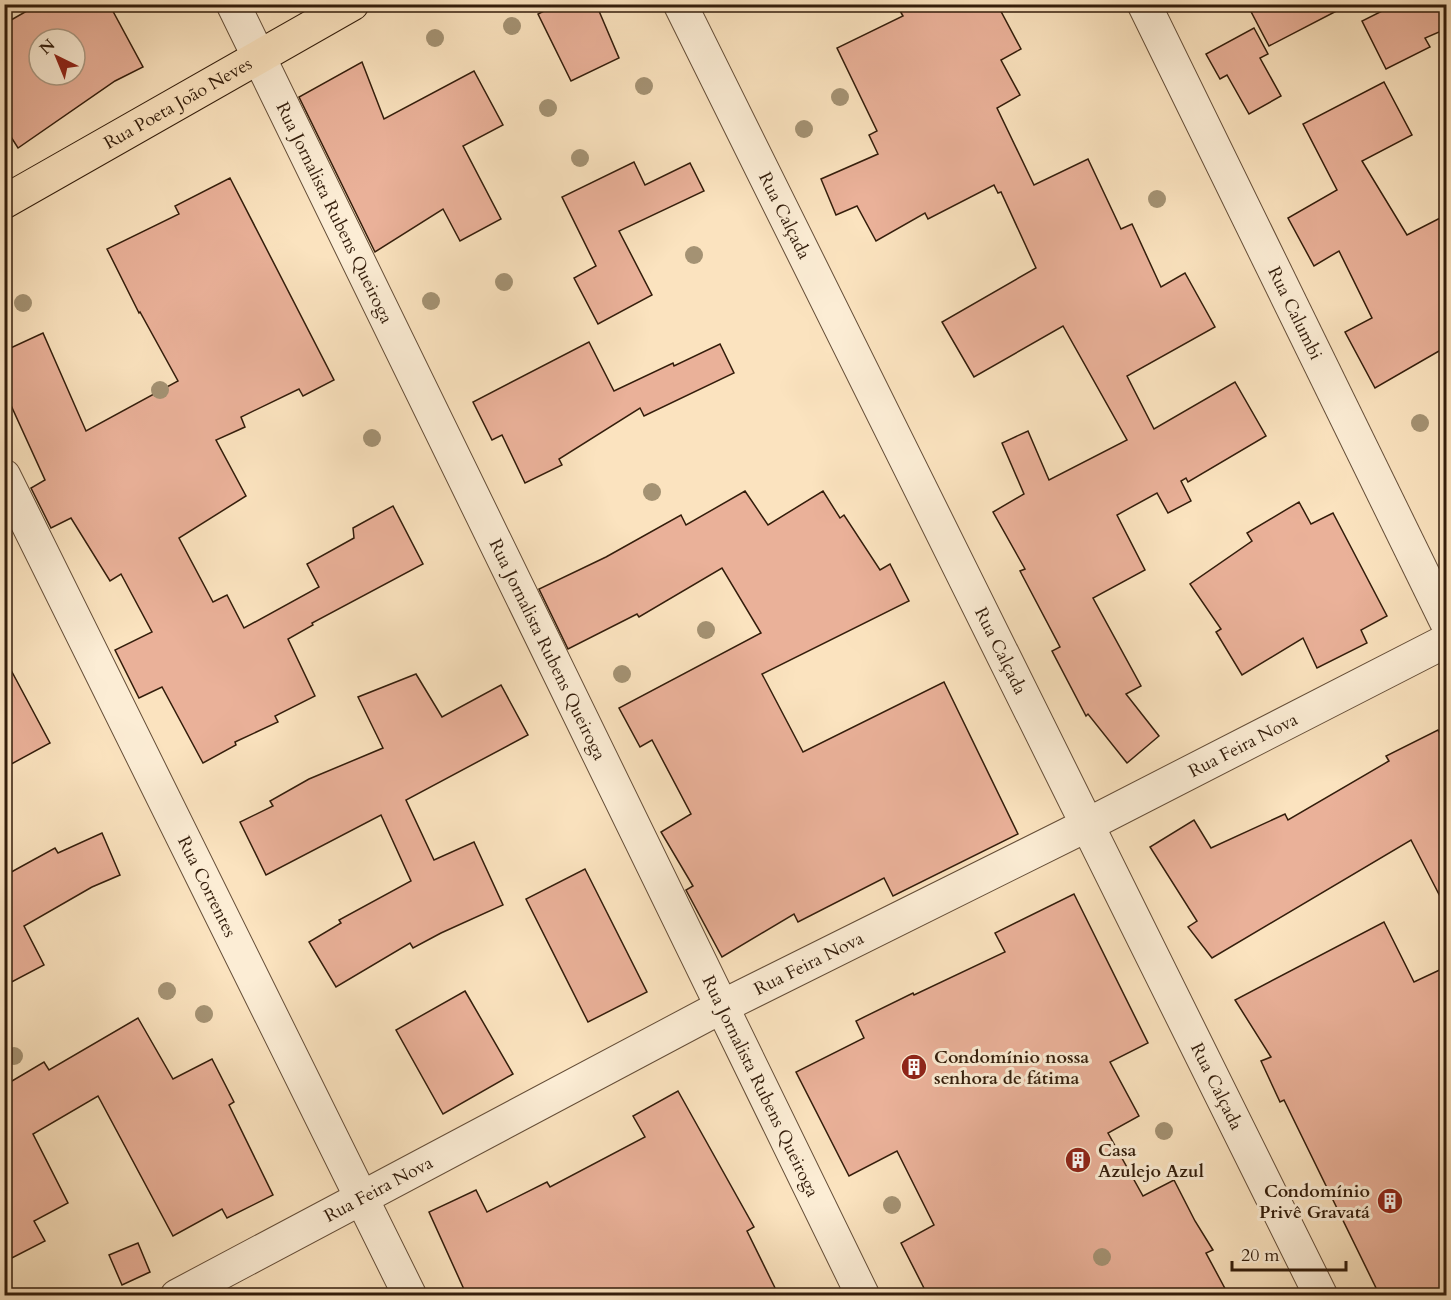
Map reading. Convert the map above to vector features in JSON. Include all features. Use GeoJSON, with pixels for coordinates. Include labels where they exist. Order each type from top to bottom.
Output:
{"type":"FeatureCollection","features":[{"type":"Feature","properties":{"kind":"main road","name":"Rua Poeta João Neves"},"geometry":{"type":"LineString","coordinates":[[4,202],[352,4]]}},
{"type":"Feature","properties":{"kind":"street","name":"Rua Jornalista Rubens Queiroga"},"geometry":{"type":"LineString","coordinates":[[233,4],[863,1296]]}},
{"type":"Feature","properties":{"kind":"street","name":"Rua Calçada"},"geometry":{"type":"LineString","coordinates":[[680,4],[1321,1296]]}},
{"type":"Feature","properties":{"kind":"street","name":"Rua Calumbi"},"geometry":{"type":"LineString","coordinates":[[1144,4],[1446,621]]}},
{"type":"Feature","properties":{"kind":"street","name":"Rua Correntes"},"geometry":{"type":"LineString","coordinates":[[4,476],[410,1296]]}},
{"type":"Feature","properties":{"kind":"street","name":"Rua Feira Nova"},"geometry":{"type":"LineString","coordinates":[[177,1296],[721,1007],[1087,825],[1446,641]]}},
{"type":"Feature","properties":{"kind":"building"},"geometry":{"type":"Polygon","coordinates":[[[39,4],[109,4],[143,67],[115,81],[18,148],[4,126],[4,24],[39,4]]]}},
{"type":"Feature","properties":{"kind":"building"},"geometry":{"type":"Polygon","coordinates":[[[558,4],[596,4],[619,58],[571,81],[538,14],[558,4]]]}},
{"type":"Feature","properties":{"kind":"building"},"geometry":{"type":"Polygon","coordinates":[[[896,4],[997,4],[1021,49],[1001,60],[1020,95],[997,108],[1034,185],[1088,159],[1121,229],[1132,224],[1161,287],[1185,273],[1215,327],[1127,376],[1154,429],[1235,382],[1266,436],[1188,482],[1186,478],[1181,481],[1191,501],[1168,513],[1157,493],[1117,515],[1145,570],[1093,598],[1141,686],[1126,694],[1159,736],[1127,763],[1088,714],[1086,716],[1052,651],[1060,647],[1020,571],[1025,569],[993,512],[1024,494],[1002,443],[1028,431],[1049,480],[1127,440],[1063,326],[974,377],[942,322],[1036,268],[1001,192],[998,193],[994,185],[928,219],[925,213],[876,241],[857,206],[836,215],[821,179],[878,154],[869,135],[877,131],[837,48],[903,16],[896,4]]]}},
{"type":"Feature","properties":{"kind":"building"},"geometry":{"type":"Polygon","coordinates":[[[1247,4],[1350,4],[1269,46],[1247,4]]]}},
{"type":"Feature","properties":{"kind":"building"},"geometry":{"type":"Polygon","coordinates":[[[1396,4],[1446,4],[1446,29],[1425,38],[1430,47],[1386,69],[1362,21],[1396,4]]]}},
{"type":"Feature","properties":{"kind":"building"},"geometry":{"type":"Polygon","coordinates":[[[1254,28],[1268,54],[1260,58],[1281,96],[1249,114],[1227,75],[1220,79],[1206,54],[1254,28]]]}},
{"type":"Feature","properties":{"kind":"building"},"geometry":{"type":"Polygon","coordinates":[[[362,62],[384,119],[474,71],[503,125],[463,146],[501,219],[460,241],[443,209],[375,252],[299,97],[362,62]]]}},
{"type":"Feature","properties":{"kind":"building"},"geometry":{"type":"Polygon","coordinates":[[[1384,82],[1412,135],[1362,161],[1407,235],[1446,215],[1446,347],[1375,388],[1345,332],[1372,318],[1339,251],[1314,266],[1288,218],[1337,190],[1303,124],[1384,82]]]}},
{"type":"Feature","properties":{"kind":"building"},"geometry":{"type":"Polygon","coordinates":[[[634,162],[645,185],[690,163],[704,191],[619,231],[652,295],[598,324],[574,278],[596,266],[562,197],[634,162]]]}},
{"type":"Feature","properties":{"kind":"building"},"geometry":{"type":"Polygon","coordinates":[[[230,178],[334,380],[303,396],[299,389],[241,417],[245,427],[216,440],[246,496],[179,538],[213,602],[227,595],[244,628],[319,587],[307,564],[354,538],[353,528],[393,506],[423,564],[312,623],[313,625],[288,639],[315,696],[275,716],[278,722],[235,742],[236,745],[203,763],[162,687],[139,698],[115,650],[152,632],[121,574],[110,581],[71,518],[51,528],[31,488],[45,480],[4,390],[4,351],[43,333],[86,431],[178,381],[139,313],[107,249],[179,214],[175,206],[230,178]]]}},
{"type":"Feature","properties":{"kind":"building"},"geometry":{"type":"Polygon","coordinates":[[[589,342],[614,391],[720,344],[734,373],[644,416],[640,408],[559,459],[562,465],[525,483],[502,435],[492,440],[473,402],[589,342]]]}},
{"type":"Feature","properties":{"kind":"building"},"geometry":{"type":"Polygon","coordinates":[[[745,491],[768,525],[823,491],[840,518],[844,515],[880,570],[890,564],[909,601],[762,674],[803,752],[944,682],[1018,834],[893,896],[884,878],[798,922],[794,914],[722,957],[686,890],[693,886],[661,832],[691,814],[652,740],[640,747],[619,708],[761,633],[722,568],[639,617],[637,614],[568,649],[539,589],[606,557],[681,515],[686,525],[745,491]]]}},
{"type":"Feature","properties":{"kind":"building"},"geometry":{"type":"Polygon","coordinates":[[[1299,502],[1311,524],[1333,513],[1387,616],[1361,630],[1367,643],[1317,668],[1303,638],[1242,675],[1216,632],[1221,629],[1190,584],[1252,541],[1247,533],[1299,502]]]}},
{"type":"Feature","properties":{"kind":"building"},"geometry":{"type":"Polygon","coordinates":[[[4,657],[50,743],[4,768],[4,657]]]}},
{"type":"Feature","properties":{"kind":"building"},"geometry":{"type":"Polygon","coordinates":[[[416,674],[442,717],[501,685],[528,735],[406,800],[434,860],[474,842],[503,905],[413,948],[410,943],[336,987],[309,942],[341,923],[339,920],[411,881],[381,815],[266,875],[240,822],[273,806],[270,801],[309,779],[383,748],[358,697],[416,674]]]}},
{"type":"Feature","properties":{"kind":"building"},"geometry":{"type":"Polygon","coordinates":[[[1438,730],[1446,746],[1446,908],[1411,840],[1212,958],[1188,927],[1197,921],[1150,847],[1194,820],[1211,848],[1285,814],[1288,820],[1389,761],[1386,756],[1438,730]]]}},
{"type":"Feature","properties":{"kind":"building"},"geometry":{"type":"Polygon","coordinates":[[[102,833],[120,875],[92,887],[24,926],[44,965],[4,986],[4,876],[55,848],[58,853],[102,833]]]}},
{"type":"Feature","properties":{"kind":"building"},"geometry":{"type":"Polygon","coordinates":[[[585,869],[647,992],[588,1022],[526,899],[585,869]]]}},
{"type":"Feature","properties":{"kind":"building"},"geometry":{"type":"Polygon","coordinates":[[[1074,894],[1148,1043],[1110,1062],[1139,1116],[1108,1133],[1143,1196],[1174,1180],[1213,1250],[1206,1253],[1229,1296],[928,1296],[901,1243],[934,1225],[897,1151],[849,1176],[796,1072],[864,1038],[856,1021],[1005,952],[995,933],[1074,894]]]}},
{"type":"Feature","properties":{"kind":"building"},"geometry":{"type":"Polygon","coordinates":[[[1384,922],[1414,982],[1446,967],[1446,1296],[1380,1296],[1284,1100],[1280,1102],[1261,1061],[1271,1057],[1235,1000],[1384,922]]]}},
{"type":"Feature","properties":{"kind":"building"},"geometry":{"type":"Polygon","coordinates":[[[465,991],[513,1074],[443,1114],[396,1030],[465,991]]]}},
{"type":"Feature","properties":{"kind":"building"},"geometry":{"type":"Polygon","coordinates":[[[138,1018],[173,1079],[212,1059],[234,1102],[229,1105],[273,1195],[227,1218],[222,1209],[173,1236],[98,1096],[33,1134],[68,1203],[34,1221],[45,1241],[4,1262],[4,1080],[7,1084],[44,1062],[49,1070],[138,1018]]]}},
{"type":"Feature","properties":{"kind":"building"},"geometry":{"type":"Polygon","coordinates":[[[678,1091],[754,1227],[747,1231],[779,1296],[467,1296],[429,1212],[476,1190],[487,1212],[547,1182],[550,1187],[645,1137],[633,1116],[678,1091]]]}},
{"type":"Feature","properties":{"kind":"building"},"geometry":{"type":"Polygon","coordinates":[[[138,1243],[150,1272],[122,1285],[109,1255],[138,1243]]]}},
{"type":"Feature","properties":{"kind":"place","name":"Condomínio nossa senhora de fátima"},"geometry":{"type":"Point","coordinates":[914,1067]}},
{"type":"Feature","properties":{"kind":"place","name":"Casa Azulejo Azul"},"geometry":{"type":"Point","coordinates":[1078,1160]}},
{"type":"Feature","properties":{"kind":"place","name":"Condomínio Privê Gravatá"},"geometry":{"type":"Point","coordinates":[1390,1201]}}]}
